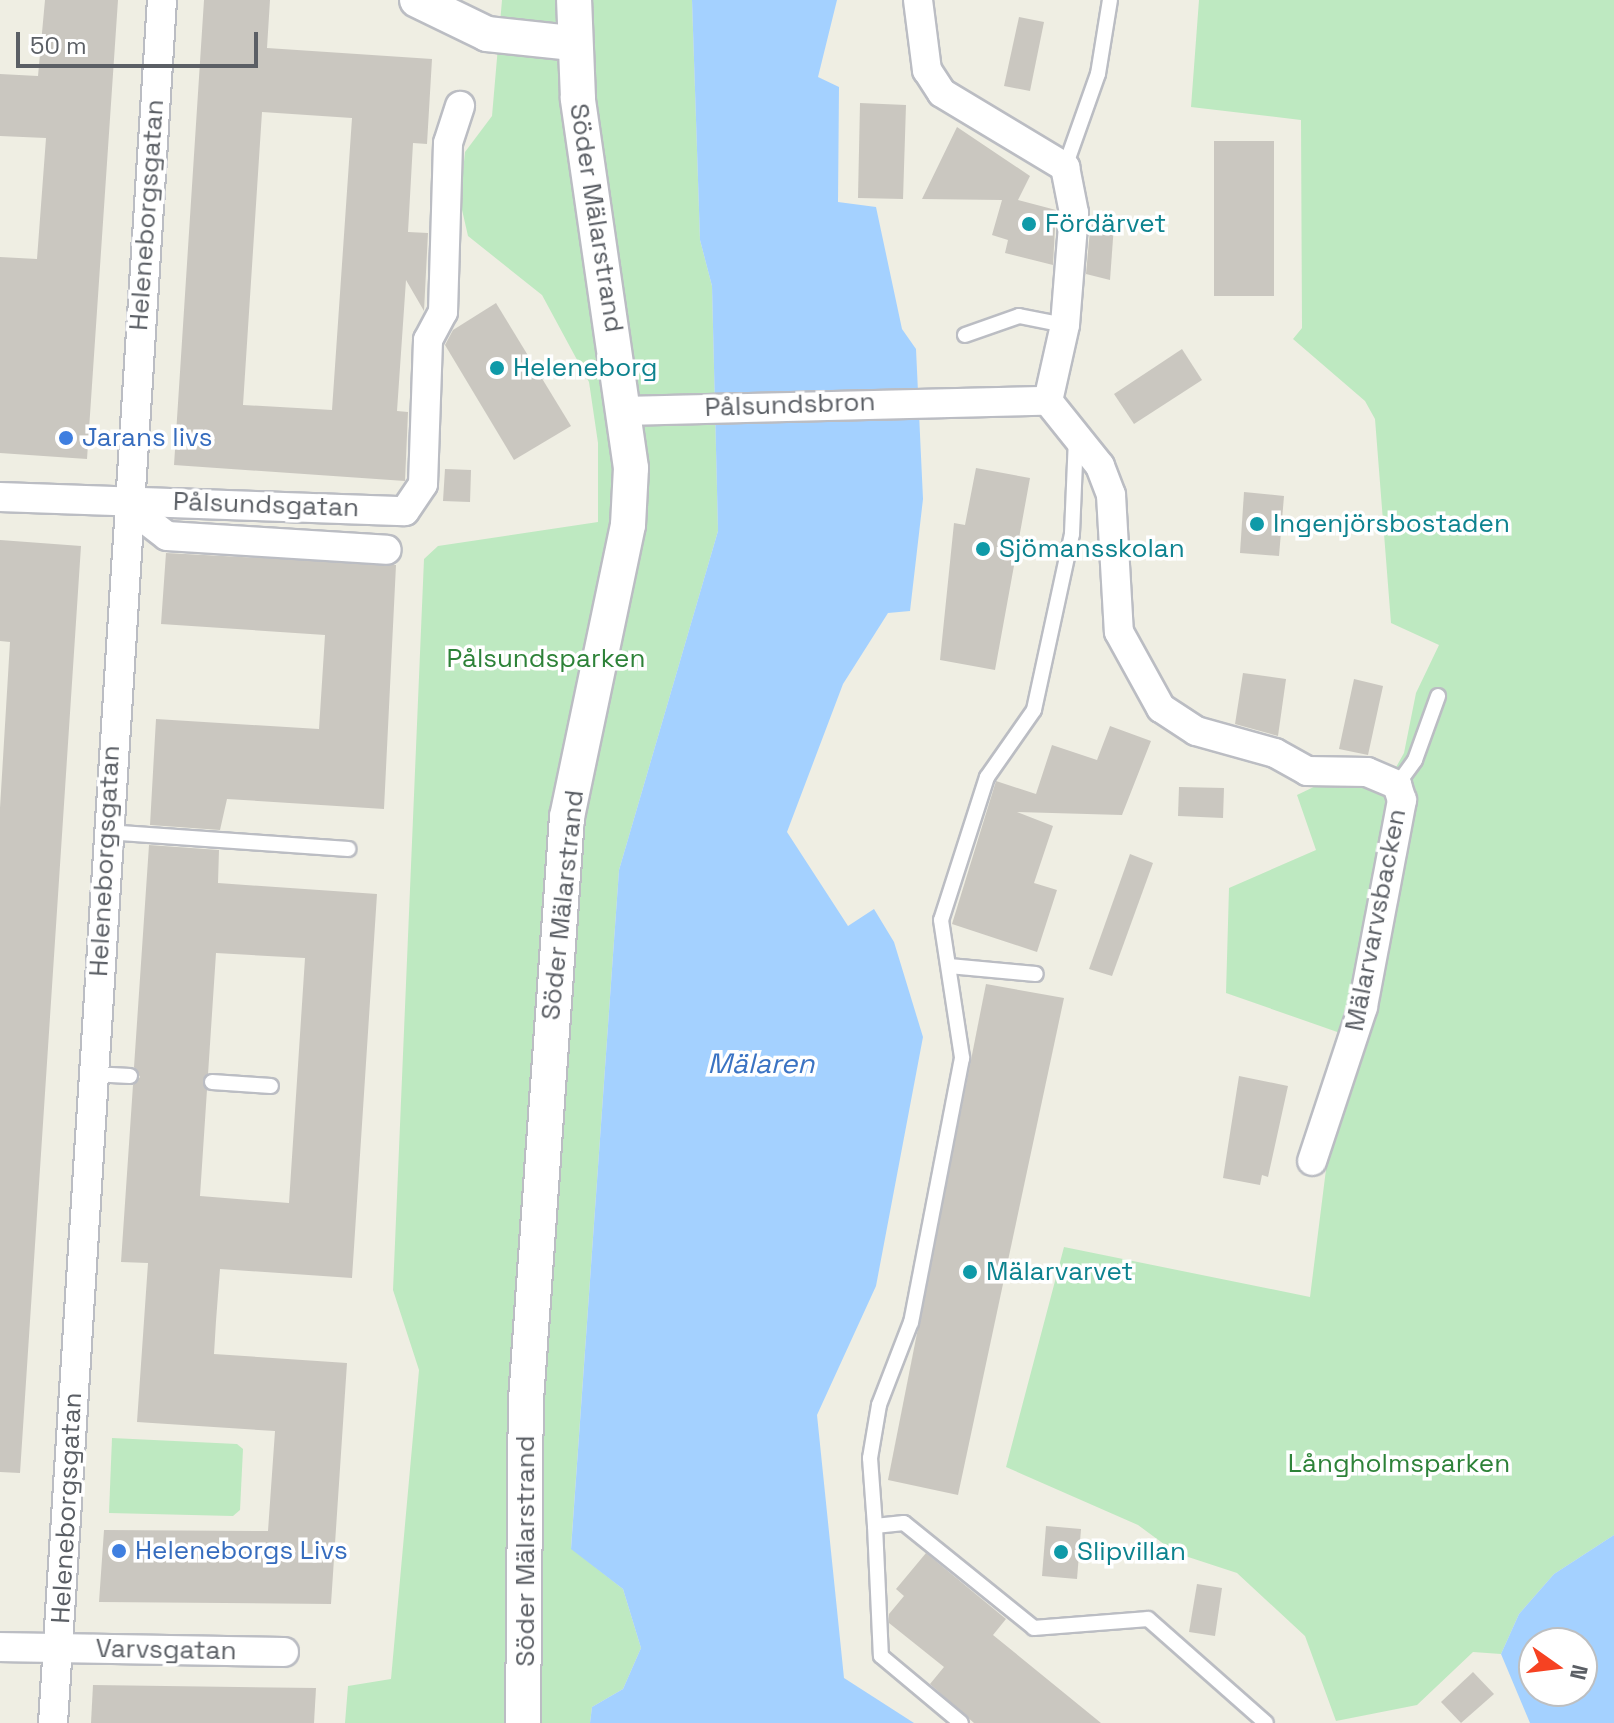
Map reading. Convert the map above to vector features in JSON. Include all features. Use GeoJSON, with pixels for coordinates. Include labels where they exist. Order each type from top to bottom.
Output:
{"type":"FeatureCollection","features":[{"type":"Feature","properties":{"kind":"street","name":"Heleneborgsgatan"},"geometry":{"type":"LineString","coordinates":[[53,1723],[106,832],[162,0]]}},
{"type":"Feature","properties":{"kind":"street"},"geometry":{"type":"LineString","coordinates":[[417,0],[487,34],[571,43]]}},
{"type":"Feature","properties":{"kind":"street","name":"Söder Mälarstrand"},"geometry":{"type":"LineString","coordinates":[[523,1723],[526,1400],[567,817],[628,525],[627,411],[571,43],[574,0]]}},
{"type":"Feature","properties":{"kind":"street"},"geometry":{"type":"LineString","coordinates":[[918,0],[927,70],[942,93],[1065,167],[1074,213],[1065,325],[1048,401]]}},
{"type":"Feature","properties":{"kind":"street","name":"Pålsundsgatan"},"geometry":{"type":"LineString","coordinates":[[0,497],[128,506],[173,498],[405,511],[423,484],[428,340],[443,312],[448,143],[460,106]]}},
{"type":"Feature","properties":{"kind":"street","name":"Pålsundsbron"},"geometry":{"type":"LineString","coordinates":[[627,411],[952,398],[1048,401]]}},
{"type":"Feature","properties":{"kind":"street","name":"Mälarvarvsbacken"},"geometry":{"type":"LineString","coordinates":[[1048,401],[1100,466],[1111,495],[1119,632],[1161,708],[1196,731],[1275,753],[1307,771],[1367,772],[1397,785],[1402,800],[1363,1007],[1312,1161]]}},
{"type":"Feature","properties":{"kind":"street","name":"Pålsundsgatan"},"geometry":{"type":"LineString","coordinates":[[128,506],[167,536],[387,550]]}},
{"type":"Feature","properties":{"kind":"street","name":"Varvsgatan"},"geometry":{"type":"LineString","coordinates":[[0,1647],[284,1652]]}},
{"type":"Feature","properties":{"kind":"lane"},"geometry":{"type":"LineString","coordinates":[[1065,167],[1098,74],[1110,0]]}},
{"type":"Feature","properties":{"kind":"lane"},"geometry":{"type":"LineString","coordinates":[[965,335],[1019,316],[1065,325]]}},
{"type":"Feature","properties":{"kind":"lane"},"geometry":{"type":"LineString","coordinates":[[961,1723],[881,1656],[870,1458],[879,1405],[911,1322],[962,1058],[941,920],[987,777],[1034,710],[1072,534],[1076,438]]}},
{"type":"Feature","properties":{"kind":"lane"},"geometry":{"type":"LineString","coordinates":[[1397,785],[1415,760],[1438,696]]}},
{"type":"Feature","properties":{"kind":"lane"},"geometry":{"type":"LineString","coordinates":[[106,832],[348,849]]}},
{"type":"Feature","properties":{"kind":"lane"},"geometry":{"type":"LineString","coordinates":[[949,966],[1036,974]]}},
{"type":"Feature","properties":{"kind":"lane"},"geometry":{"type":"LineString","coordinates":[[92,1074],[130,1076]]}},
{"type":"Feature","properties":{"kind":"lane"},"geometry":{"type":"LineString","coordinates":[[212,1082],[271,1086]]}},
{"type":"Feature","properties":{"kind":"lane"},"geometry":{"type":"LineString","coordinates":[[875,1526],[904,1523],[1034,1628],[1148,1619],[1266,1723]]}},
{"type":"Feature","properties":{"kind":"green space","name":"Pålsundsparken"},"geometry":{"type":"Polygon","coordinates":[[[502,0],[692,0],[700,240],[712,286],[718,531],[619,870],[571,1548],[623,1589],[641,1648],[623,1689],[592,1707],[590,1723],[345,1723],[348,1686],[391,1679],[419,1370],[393,1290],[424,559],[438,546],[598,522],[598,443],[589,382],[542,295],[468,236],[460,201],[465,152],[492,116],[502,0]]]}},
{"type":"Feature","properties":{"kind":"green space","name":"Långholmsparken"},"geometry":{"type":"Polygon","coordinates":[[[1199,0],[1614,0],[1614,1535],[1554,1574],[1519,1614],[1501,1654],[1473,1652],[1417,1705],[1336,1721],[1305,1636],[1237,1573],[1176,1553],[1138,1525],[1006,1467],[1064,1247],[1310,1297],[1343,1034],[1226,993],[1229,888],[1316,850],[1297,795],[1322,783],[1385,787],[1404,753],[1416,693],[1439,645],[1391,623],[1375,419],[1365,401],[1293,339],[1302,328],[1301,120],[1191,107],[1199,0]]]}},
{"type":"Feature","properties":{"kind":"green space"},"geometry":{"type":"Polygon","coordinates":[[[112,1438],[237,1444],[243,1449],[240,1510],[233,1516],[109,1513],[112,1438]]]}},
{"type":"Feature","properties":{"kind":"water","name":"Mälaren"},"geometry":{"type":"Polygon","coordinates":[[[692,0],[837,0],[818,77],[839,87],[838,202],[876,207],[902,329],[916,349],[923,499],[910,611],[888,613],[843,684],[787,832],[848,926],[874,909],[894,942],[923,1037],[876,1286],[817,1415],[844,1678],[914,1723],[590,1723],[592,1707],[623,1689],[641,1648],[623,1589],[571,1549],[619,870],[718,531],[712,286],[700,240],[692,0]]]}},
{"type":"Feature","properties":{"kind":"water"},"geometry":{"type":"Polygon","coordinates":[[[1614,1535],[1614,1723],[1530,1723],[1523,1707],[1598,1707],[1598,1627],[1518,1627],[1518,1694],[1501,1654],[1519,1614],[1554,1574],[1614,1535]]]}},
{"type":"Feature","properties":{"kind":"building"},"geometry":{"type":"Polygon","coordinates":[[[45,0],[118,0],[87,459],[0,453],[0,257],[37,259],[46,138],[0,136],[0,74],[38,76],[45,0]]]}},
{"type":"Feature","properties":{"kind":"building"},"geometry":{"type":"Polygon","coordinates":[[[204,0],[270,0],[267,48],[432,59],[427,144],[413,143],[408,232],[428,233],[424,311],[406,280],[397,411],[408,412],[405,481],[174,465],[204,0]],[[262,112],[243,405],[332,410],[352,118],[262,112]]]}},
{"type":"Feature","properties":{"kind":"building"},"geometry":{"type":"Polygon","coordinates":[[[1019,17],[1044,22],[1030,91],[1004,86],[1019,17]]]}},
{"type":"Feature","properties":{"kind":"building"},"geometry":{"type":"Polygon","coordinates":[[[860,103],[906,105],[903,199],[858,198],[860,103]]]}},
{"type":"Feature","properties":{"kind":"building"},"geometry":{"type":"Polygon","coordinates":[[[957,127],[1030,176],[1018,200],[1056,210],[1053,265],[1005,253],[1008,240],[992,235],[1002,200],[922,199],[957,127]]]}},
{"type":"Feature","properties":{"kind":"building"},"geometry":{"type":"Polygon","coordinates":[[[1214,141],[1274,141],[1274,296],[1214,296],[1214,141]]]}},
{"type":"Feature","properties":{"kind":"building"},"geometry":{"type":"Polygon","coordinates":[[[1091,219],[1114,225],[1110,280],[1086,274],[1091,219]]]}},
{"type":"Feature","properties":{"kind":"building","name":"Heleneborg"},"geometry":{"type":"Polygon","coordinates":[[[496,303],[571,426],[514,460],[445,345],[453,330],[496,303]]]}},
{"type":"Feature","properties":{"kind":"building"},"geometry":{"type":"Polygon","coordinates":[[[1182,349],[1202,380],[1134,424],[1114,394],[1182,349]]]}},
{"type":"Feature","properties":{"kind":"building","name":"Sjömansskolan"},"geometry":{"type":"Polygon","coordinates":[[[976,468],[1030,478],[995,670],[940,660],[954,523],[965,525],[976,468]]]}},
{"type":"Feature","properties":{"kind":"building"},"geometry":{"type":"Polygon","coordinates":[[[445,469],[471,470],[470,502],[443,501],[445,469]]]}},
{"type":"Feature","properties":{"kind":"building","name":"Ingenjörsbostaden"},"geometry":{"type":"Polygon","coordinates":[[[1244,492],[1284,496],[1279,556],[1240,553],[1244,492]]]}},
{"type":"Feature","properties":{"kind":"building"},"geometry":{"type":"Polygon","coordinates":[[[0,540],[81,546],[20,1473],[0,1472],[0,808],[10,642],[0,641],[0,540]]]}},
{"type":"Feature","properties":{"kind":"building"},"geometry":{"type":"Polygon","coordinates":[[[166,553],[396,565],[384,809],[227,799],[220,830],[150,825],[156,719],[319,729],[325,635],[161,624],[166,553]]]}},
{"type":"Feature","properties":{"kind":"building"},"geometry":{"type":"Polygon","coordinates":[[[1243,673],[1286,679],[1278,736],[1235,724],[1243,673]]]}},
{"type":"Feature","properties":{"kind":"building"},"geometry":{"type":"Polygon","coordinates":[[[1354,679],[1383,686],[1368,755],[1339,749],[1354,679]]]}},
{"type":"Feature","properties":{"kind":"building"},"geometry":{"type":"Polygon","coordinates":[[[1110,726],[1151,741],[1122,815],[1017,812],[1053,826],[1034,883],[1057,890],[1037,952],[952,924],[996,781],[1036,794],[1052,745],[1097,760],[1110,726]]]}},
{"type":"Feature","properties":{"kind":"building"},"geometry":{"type":"Polygon","coordinates":[[[1179,787],[1224,788],[1223,818],[1178,816],[1179,787]]]}},
{"type":"Feature","properties":{"kind":"building"},"geometry":{"type":"Polygon","coordinates":[[[149,845],[219,850],[218,883],[377,894],[352,1278],[220,1269],[216,1321],[214,1354],[347,1363],[331,1604],[99,1602],[104,1530],[268,1531],[275,1431],[137,1422],[148,1263],[121,1262],[133,1085],[140,1077],[134,1067],[149,845]],[[216,953],[200,1196],[289,1203],[305,958],[216,953]]]}},
{"type":"Feature","properties":{"kind":"building"},"geometry":{"type":"Polygon","coordinates":[[[1130,854],[1153,863],[1112,976],[1089,969],[1130,854]]]}},
{"type":"Feature","properties":{"kind":"building","name":"Mälarvarvet"},"geometry":{"type":"Polygon","coordinates":[[[986,984],[1064,998],[958,1495],[888,1480],[986,984]]]}},
{"type":"Feature","properties":{"kind":"building"},"geometry":{"type":"Polygon","coordinates":[[[1239,1076],[1288,1086],[1268,1177],[1262,1175],[1260,1185],[1223,1178],[1239,1076]]]}},
{"type":"Feature","properties":{"kind":"building","name":"Slipvillan"},"geometry":{"type":"Polygon","coordinates":[[[1046,1526],[1081,1529],[1077,1579],[1042,1576],[1046,1526]]]}},
{"type":"Feature","properties":{"kind":"building"},"geometry":{"type":"Polygon","coordinates":[[[926,1553],[1006,1619],[993,1635],[1101,1723],[974,1723],[930,1684],[944,1667],[889,1623],[889,1614],[904,1596],[896,1589],[926,1553]]]}},
{"type":"Feature","properties":{"kind":"building"},"geometry":{"type":"Polygon","coordinates":[[[1197,1584],[1222,1588],[1215,1636],[1189,1632],[1197,1584]]]}},
{"type":"Feature","properties":{"kind":"building"},"geometry":{"type":"Polygon","coordinates":[[[1473,1672],[1494,1694],[1461,1723],[1441,1702],[1473,1672]]]}},
{"type":"Feature","properties":{"kind":"building"},"geometry":{"type":"Polygon","coordinates":[[[93,1685],[316,1688],[314,1723],[91,1723],[93,1685]]]}},
{"type":"Feature","properties":{"kind":"place","name":"Fördärvet"},"geometry":{"type":"Point","coordinates":[1029,224]}},
{"type":"Feature","properties":{"kind":"place","name":"Heleneborg"},"geometry":{"type":"Point","coordinates":[497,368]}},
{"type":"Feature","properties":{"kind":"place","name":"Jarans livs"},"geometry":{"type":"Point","coordinates":[66,438]}},
{"type":"Feature","properties":{"kind":"place","name":"Ingenjörsbostaden"},"geometry":{"type":"Point","coordinates":[1257,524]}},
{"type":"Feature","properties":{"kind":"place","name":"Sjömansskolan"},"geometry":{"type":"Point","coordinates":[983,549]}},
{"type":"Feature","properties":{"kind":"place","name":"Mälarvarvet"},"geometry":{"type":"Point","coordinates":[970,1272]}},
{"type":"Feature","properties":{"kind":"place","name":"Heleneborgs Livs"},"geometry":{"type":"Point","coordinates":[119,1551]}},
{"type":"Feature","properties":{"kind":"place","name":"Slipvillan"},"geometry":{"type":"Point","coordinates":[1061,1552]}}]}
